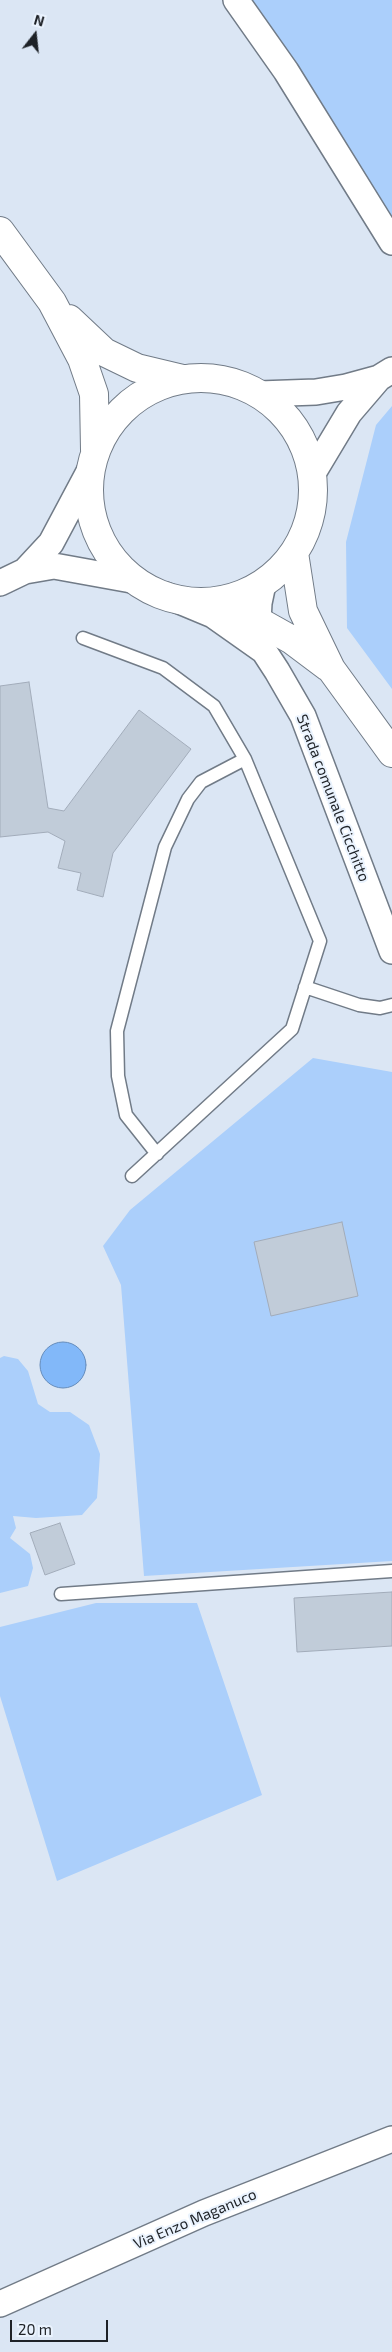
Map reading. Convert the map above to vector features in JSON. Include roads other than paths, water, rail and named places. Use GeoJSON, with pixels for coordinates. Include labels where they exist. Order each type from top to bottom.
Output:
{"type":"FeatureCollection","features":[{"type":"Feature","properties":{"kind":"main road"},"geometry":{"type":"LineString","coordinates":[[0,231],[52,302],[82,359],[94,394],[94,460]]}},
{"type":"Feature","properties":{"kind":"main road"},"geometry":{"type":"LineString","coordinates":[[52,302],[104,352],[136,368],[184,379]]}},
{"type":"Feature","properties":{"kind":"main road"},"geometry":{"type":"LineString","coordinates":[[196,601],[227,598],[263,584],[276,574],[294,553],[311,515],[313,473],[303,442],[285,414],[259,394],[236,383],[210,378],[184,379],[160,385],[139,396],[126,407],[105,432],[94,460],[89,482],[91,511],[100,538],[116,562],[137,581],[165,595],[196,601],[258,621],[292,640],[331,669]]}},
{"type":"Feature","properties":{"kind":"main road"},"geometry":{"type":"LineString","coordinates":[[294,553],[303,611],[331,669],[392,753]]}},
{"type":"Feature","properties":{"kind":"street"},"geometry":{"type":"LineString","coordinates":[[236,0],[286,71],[392,242]]}},
{"type":"Feature","properties":{"kind":"street"},"geometry":{"type":"LineString","coordinates":[[259,394],[316,392],[386,374]]}},
{"type":"Feature","properties":{"kind":"street"},"geometry":{"type":"LineString","coordinates":[[313,473],[349,413],[386,374]]}},
{"type":"Feature","properties":{"kind":"street"},"geometry":{"type":"LineString","coordinates":[[25,571],[51,543],[94,460]]}},
{"type":"Feature","properties":{"kind":"street"},"geometry":{"type":"LineString","coordinates":[[0,583],[25,571],[54,566],[137,581]]}},
{"type":"Feature","properties":{"kind":"street"},"geometry":{"type":"LineString","coordinates":[[263,584],[258,621],[264,651]]}},
{"type":"Feature","properties":{"kind":"street"},"geometry":{"type":"LineString","coordinates":[[165,595],[213,615],[264,651]]}},
{"type":"Feature","properties":{"kind":"street","name":"Strada comunale Cicchitto"},"geometry":{"type":"LineString","coordinates":[[264,651],[303,716],[392,951]]}},
{"type":"Feature","properties":{"kind":"street","name":"Via Enzo Maganuco"},"geometry":{"type":"LineString","coordinates":[[0,2304],[204,2213],[392,2139]]}},
{"type":"Feature","properties":{"kind":"lane"},"geometry":{"type":"LineString","coordinates":[[83,638],[163,668],[214,706],[245,759],[320,941],[292,1029],[132,1176]]}},
{"type":"Feature","properties":{"kind":"lane"},"geometry":{"type":"LineString","coordinates":[[157,1154],[126,1115],[118,1076],[117,1031],[165,847],[188,799],[201,782],[245,759]]}},
{"type":"Feature","properties":{"kind":"lane"},"geometry":{"type":"LineString","coordinates":[[305,987],[359,1005],[380,1008],[392,1005]]}},
{"type":"Feature","properties":{"kind":"lane"},"geometry":{"type":"LineString","coordinates":[[61,1594],[392,1571]]}}]}
